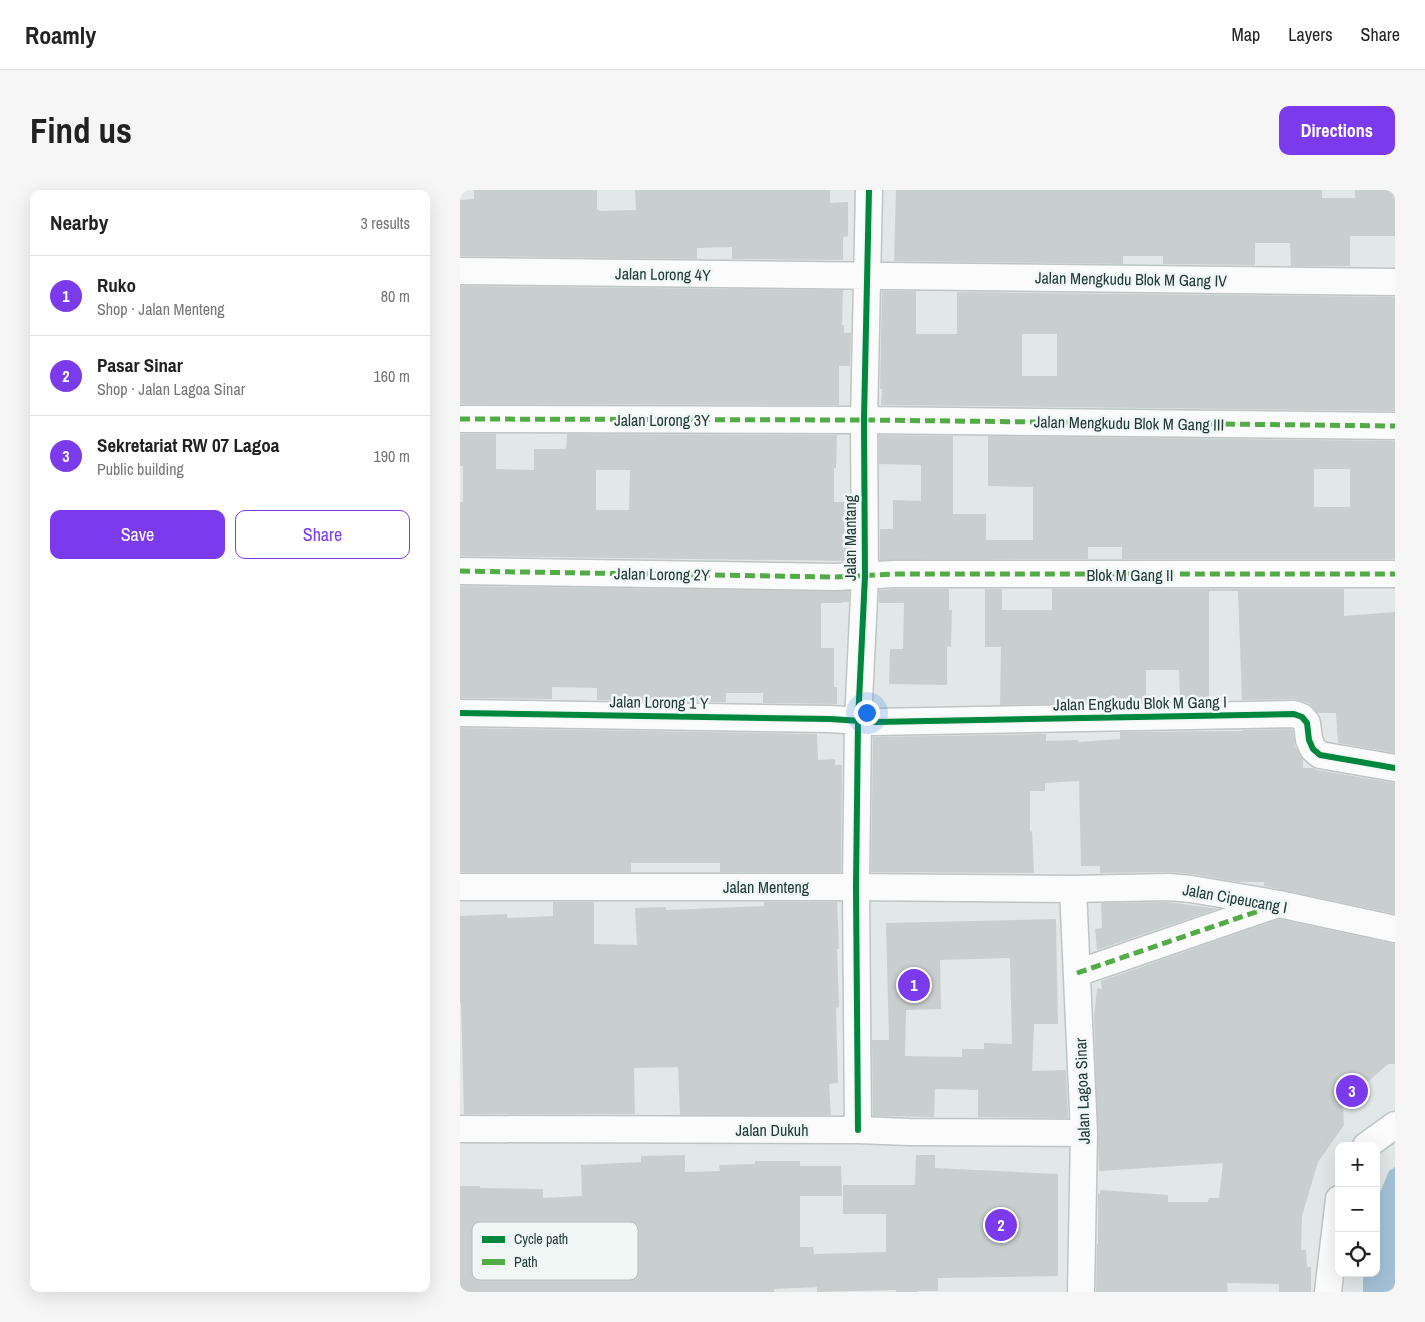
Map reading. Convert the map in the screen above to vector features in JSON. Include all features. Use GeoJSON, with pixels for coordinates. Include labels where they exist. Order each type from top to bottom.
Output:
{"type":"FeatureCollection","features":[{"type":"Feature","properties":{"kind":"street","name":"Jalan Mantang"},"geometry":{"type":"LineString","coordinates":[[858,1130],[856,887],[858,721],[865,576],[864,420],[869,190]]}},
{"type":"Feature","properties":{"kind":"street","name":"Jalan Lorong 4Y"},"geometry":{"type":"LineString","coordinates":[[460,271],[867,276]]}},
{"type":"Feature","properties":{"kind":"street","name":"Jalan Mengkudu Blok M Gang IV"},"geometry":{"type":"LineString","coordinates":[[867,276],[1395,282]]}},
{"type":"Feature","properties":{"kind":"street","name":"Jalan Lorong 3Y"},"geometry":{"type":"LineString","coordinates":[[460,419],[864,420]]}},
{"type":"Feature","properties":{"kind":"street","name":"Jalan Mengkudu Blok M Gang III"},"geometry":{"type":"LineString","coordinates":[[864,420],[1395,426]]}},
{"type":"Feature","properties":{"kind":"street","name":"Jalan Lorong 2Y"},"geometry":{"type":"LineString","coordinates":[[460,571],[865,576]]}},
{"type":"Feature","properties":{"kind":"street","name":"Blok M Gang II"},"geometry":{"type":"LineString","coordinates":[[865,576],[895,574],[1395,574]]}},
{"type":"Feature","properties":{"kind":"street","name":"Jalan Lorong 1 Y"},"geometry":{"type":"LineString","coordinates":[[460,713],[858,721]]}},
{"type":"Feature","properties":{"kind":"street","name":"Jalan Engkudu Blok M Gang I"},"geometry":{"type":"LineString","coordinates":[[858,721],[1294,714],[1302,717],[1307,723],[1309,740],[1313,749],[1320,755],[1395,768]]}},
{"type":"Feature","properties":{"kind":"street","name":"Jalan Menteng"},"geometry":{"type":"LineString","coordinates":[[460,887],[1073,889]]}},
{"type":"Feature","properties":{"kind":"street","name":"Jalan Cipeucang I"},"geometry":{"type":"LineString","coordinates":[[1073,889],[1169,887],[1192,889],[1279,904],[1395,929]]}},
{"type":"Feature","properties":{"kind":"street","name":"Jalan Lagoa Sinar"},"geometry":{"type":"LineString","coordinates":[[1073,889],[1084,1133],[1080,1292]]}},
{"type":"Feature","properties":{"kind":"street"},"geometry":{"type":"LineString","coordinates":[[1077,973],[1279,904]]}},
{"type":"Feature","properties":{"kind":"street"},"geometry":{"type":"LineString","coordinates":[[1372,1142],[1395,1125]]}},
{"type":"Feature","properties":{"kind":"street","name":"Jalan Dukuh"},"geometry":{"type":"LineString","coordinates":[[460,1129],[858,1130],[1084,1133]]}},
{"type":"Feature","properties":{"kind":"street"},"geometry":{"type":"LineString","coordinates":[[1328,1292],[1335,1232]]}},
{"type":"Feature","properties":{"kind":"water"},"geometry":{"type":"Polygon","coordinates":[[[1395,1167],[1395,1292],[1363,1292],[1363,1277],[1380,1277],[1380,1192],[1389,1171],[1395,1167]]]}},
{"type":"Feature","properties":{"kind":"building"},"geometry":{"type":"Polygon","coordinates":[[[474,190],[597,190],[597,210],[599,211],[636,210],[635,190],[830,190],[830,203],[848,202],[848,236],[843,237],[843,260],[732,259],[732,247],[697,248],[697,259],[460,256],[460,200],[474,199],[474,190]]]}},
{"type":"Feature","properties":{"kind":"building"},"geometry":{"type":"Polygon","coordinates":[[[896,190],[1322,190],[1322,198],[1355,198],[1355,190],[1395,190],[1395,236],[1350,236],[1350,266],[1291,266],[1290,243],[1255,243],[1255,265],[1163,264],[1163,256],[1123,256],[1123,264],[894,261],[896,190]]]}},
{"type":"Feature","properties":{"kind":"building"},"geometry":{"type":"Polygon","coordinates":[[[460,286],[843,290],[842,325],[844,325],[844,333],[851,333],[850,366],[839,366],[839,405],[460,404],[460,286]]]}},
{"type":"Feature","properties":{"kind":"building"},"geometry":{"type":"Polygon","coordinates":[[[882,291],[916,291],[916,334],[957,334],[957,292],[1395,297],[1395,411],[881,405],[882,389],[880,389],[882,291]],[[1022,334],[1022,376],[1057,376],[1057,334],[1022,334]]]}},
{"type":"Feature","properties":{"kind":"building"},"geometry":{"type":"Polygon","coordinates":[[[460,434],[496,434],[496,469],[534,470],[534,449],[566,449],[567,434],[837,435],[836,468],[834,468],[834,502],[844,502],[844,529],[850,529],[850,561],[460,556],[460,502],[463,502],[463,466],[460,466],[460,434]],[[596,470],[596,510],[629,510],[630,470],[596,470]]]}},
{"type":"Feature","properties":{"kind":"building"},"geometry":{"type":"Polygon","coordinates":[[[879,435],[953,436],[953,514],[986,514],[986,540],[1033,540],[1033,487],[988,486],[988,436],[1395,441],[1395,559],[1122,559],[1122,547],[1088,547],[1088,559],[880,560],[880,529],[893,529],[893,500],[921,501],[921,465],[879,464],[879,435]],[[1314,469],[1314,507],[1350,507],[1350,469],[1314,469]]]}},
{"type":"Feature","properties":{"kind":"building"},"geometry":{"type":"Polygon","coordinates":[[[460,586],[849,591],[849,602],[821,603],[821,648],[834,648],[834,687],[837,687],[837,704],[763,703],[763,693],[726,693],[726,702],[597,700],[597,688],[552,687],[552,699],[460,698],[460,586]]]}},
{"type":"Feature","properties":{"kind":"building"},"geometry":{"type":"Polygon","coordinates":[[[949,589],[949,610],[952,610],[951,647],[947,646],[947,685],[889,684],[890,649],[903,649],[904,603],[879,603],[879,590],[949,589]]]}},
{"type":"Feature","properties":{"kind":"building"},"geometry":{"type":"Polygon","coordinates":[[[985,589],[1002,589],[1002,610],[1052,610],[1052,589],[1344,589],[1344,616],[1395,612],[1395,753],[1338,743],[1336,713],[1318,713],[1308,703],[1294,699],[1242,700],[1238,591],[1209,591],[1209,701],[1180,701],[1179,670],[1146,670],[1146,702],[1087,701],[1087,703],[1000,705],[1001,647],[985,647],[985,589]]]}},
{"type":"Feature","properties":{"kind":"building"},"geometry":{"type":"Polygon","coordinates":[[[460,728],[817,734],[818,760],[835,759],[835,765],[842,765],[841,872],[720,872],[720,863],[631,863],[631,872],[460,872],[460,728]]]}},
{"type":"Feature","properties":{"kind":"building"},"geometry":{"type":"Polygon","coordinates":[[[1293,730],[1295,746],[1303,760],[1303,768],[1314,768],[1395,783],[1395,914],[1264,886],[1264,882],[1237,882],[1170,872],[1100,873],[1100,866],[1081,866],[1079,781],[1045,783],[1045,791],[1030,791],[1030,832],[1032,831],[1034,873],[871,872],[873,737],[1046,734],[1046,741],[1078,740],[1078,742],[1120,739],[1120,732],[1293,730]]]}},
{"type":"Feature","properties":{"kind":"building"},"geometry":{"type":"Polygon","coordinates":[[[553,902],[594,902],[594,944],[637,945],[635,908],[666,907],[666,910],[764,906],[764,902],[837,902],[839,949],[837,949],[839,1007],[836,1008],[838,1083],[829,1084],[831,1115],[680,1115],[678,1067],[634,1068],[635,1114],[464,1114],[460,1003],[460,916],[507,914],[507,918],[553,916],[553,902]]]}},
{"type":"Feature","properties":{"kind":"building"},"geometry":{"type":"Polygon","coordinates":[[[1168,902],[1218,909],[1097,950],[1095,929],[1102,928],[1101,903],[1168,902]]]}},
{"type":"Feature","properties":{"kind":"building"},"geometry":{"type":"Polygon","coordinates":[[[1056,919],[1058,1024],[1034,1024],[1032,1071],[1066,1070],[1068,1118],[978,1117],[978,1090],[935,1089],[934,1117],[873,1116],[872,1040],[889,1040],[886,923],[1056,919]],[[1010,958],[940,960],[941,1009],[906,1010],[905,1056],[962,1057],[962,1049],[984,1049],[984,1043],[1012,1044],[1010,958]]]}},
{"type":"Feature","properties":{"kind":"building"},"geometry":{"type":"Polygon","coordinates":[[[1279,919],[1395,944],[1395,1064],[1388,1064],[1343,1104],[1344,1125],[1318,1162],[1302,1216],[1301,1250],[1306,1250],[1307,1267],[1311,1267],[1311,1292],[1279,1292],[1279,1284],[1227,1283],[1228,1292],[1096,1292],[1098,1194],[1100,1194],[1100,1190],[1168,1195],[1168,1202],[1208,1202],[1209,1198],[1219,1198],[1223,1163],[1099,1171],[1094,1016],[1097,988],[1102,989],[1101,981],[1279,919]]]}},
{"type":"Feature","properties":{"kind":"building"},"geometry":{"type":"Polygon","coordinates":[[[685,1155],[685,1172],[720,1171],[719,1165],[755,1164],[755,1161],[800,1161],[800,1166],[841,1166],[842,1196],[800,1196],[800,1247],[813,1247],[814,1254],[886,1252],[886,1214],[843,1214],[843,1185],[915,1185],[916,1155],[935,1155],[935,1168],[1058,1174],[1058,1276],[938,1278],[938,1291],[918,1292],[896,1292],[896,1290],[817,1292],[817,1287],[774,1289],[774,1292],[460,1292],[460,1186],[543,1189],[543,1198],[582,1196],[581,1165],[641,1162],[641,1156],[685,1155]]]}},
{"type":"Feature","properties":{"kind":"marked path"},"geometry":{"type":"LineString","coordinates":[[460,419],[864,420],[1395,426]]}},
{"type":"Feature","properties":{"kind":"marked path"},"geometry":{"type":"LineString","coordinates":[[460,571],[835,577],[895,574],[1395,574]]}},
{"type":"Feature","properties":{"kind":"marked path"},"geometry":{"type":"LineString","coordinates":[[1077,973],[1279,904]]}},
{"type":"Feature","properties":{"kind":"cycle path"},"geometry":{"type":"LineString","coordinates":[[858,1130],[856,887],[858,721],[865,576],[864,420],[869,190]]}},
{"type":"Feature","properties":{"kind":"cycle path"},"geometry":{"type":"LineString","coordinates":[[460,713],[830,719],[876,722],[1294,714],[1302,717],[1307,723],[1309,740],[1313,749],[1320,755],[1395,768]]}},
{"type":"Feature","properties":{"kind":"place","name":"Ruko"},"geometry":{"type":"Point","coordinates":[914,985]}},
{"type":"Feature","properties":{"kind":"place","name":"Sekretariat RW 07 Lagoa"},"geometry":{"type":"Point","coordinates":[1352,1091]}},
{"type":"Feature","properties":{"kind":"place","name":"Pasar Sinar"},"geometry":{"type":"Point","coordinates":[1001,1225]}}]}
